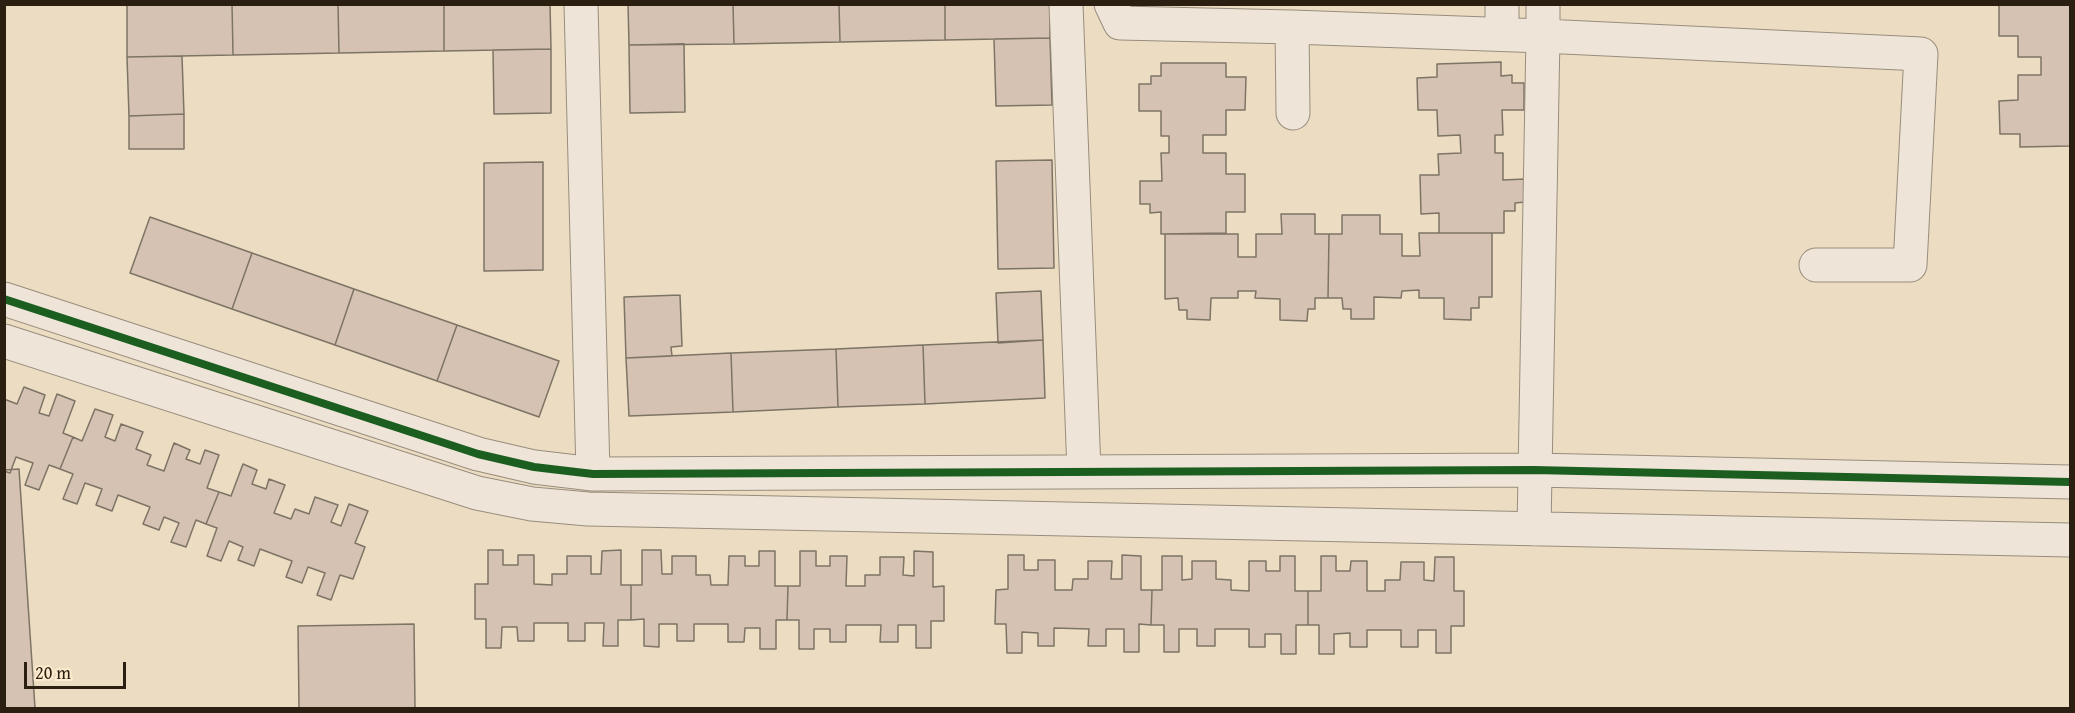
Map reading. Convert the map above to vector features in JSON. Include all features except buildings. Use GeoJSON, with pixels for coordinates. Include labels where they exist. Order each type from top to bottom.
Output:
{"type":"FeatureCollection","features":[{"type":"Feature","properties":{"kind":"street"},"geometry":{"type":"LineString","coordinates":[[581,4],[593,474]]}},
{"type":"Feature","properties":{"kind":"street"},"geometry":{"type":"LineString","coordinates":[[1066,4],[1084,471]]}},
{"type":"Feature","properties":{"kind":"street"},"geometry":{"type":"LineString","coordinates":[[1111,4],[1120,23],[1292,27],[1502,19],[1543,20],[1921,54],[1910,265],[1816,266]]}},
{"type":"Feature","properties":{"kind":"street"},"geometry":{"type":"LineString","coordinates":[[1534,529],[1543,20]]}},
{"type":"Feature","properties":{"kind":"street"},"geometry":{"type":"LineString","coordinates":[[1292,27],[1293,113]]}},
{"type":"Feature","properties":{"kind":"street"},"geometry":{"type":"LineString","coordinates":[[4,299],[478,454],[534,467],[593,474],[1534,470],[2070,482]]}},
{"type":"Feature","properties":{"kind":"street"},"geometry":{"type":"LineString","coordinates":[[4,341],[477,493],[532,504],[600,509],[2070,540]]}},
{"type":"Feature","properties":{"kind":"cycle path"},"geometry":{"type":"LineString","coordinates":[[4,299],[478,454],[534,467],[593,474],[1534,470],[2070,482]]}}]}
